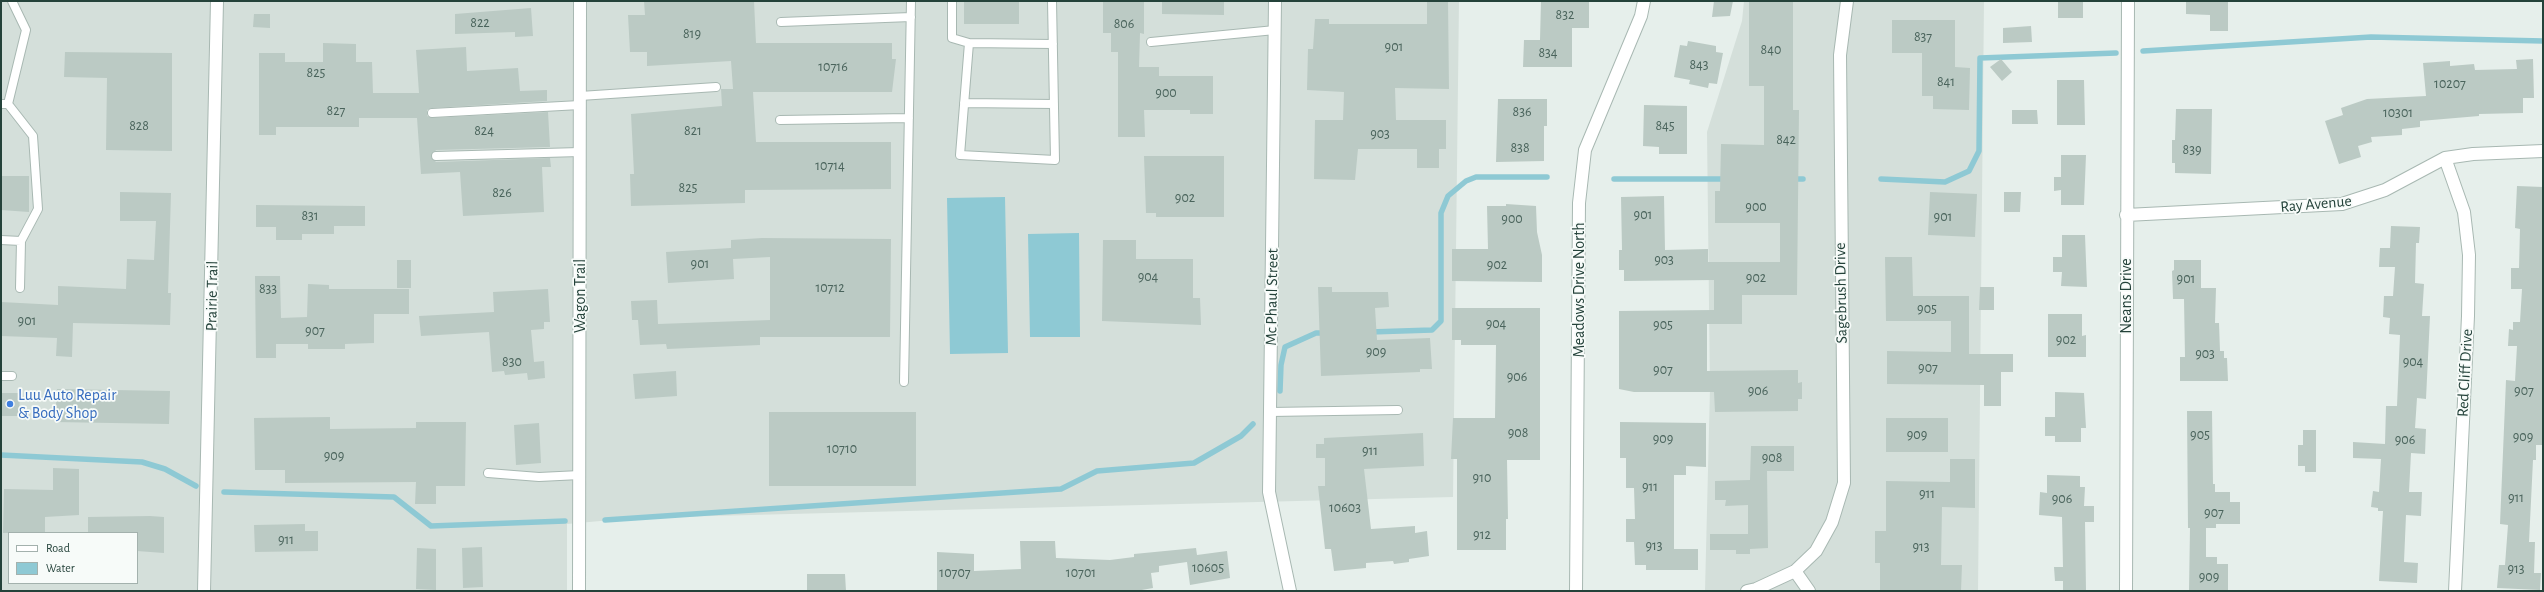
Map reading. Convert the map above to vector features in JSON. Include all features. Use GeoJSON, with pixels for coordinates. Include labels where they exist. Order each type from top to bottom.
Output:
{"type":"FeatureCollection","features":[{"type":"Feature","properties":{"kind":"street","name":"Prairie Trail"},"geometry":{"type":"LineString","coordinates":[[204,591],[217,1]]}},
{"type":"Feature","properties":{"kind":"street","name":"Wagon Trail"},"geometry":{"type":"LineString","coordinates":[[579,591],[580,1]]}},
{"type":"Feature","properties":{"kind":"street","name":"Mc Phaul Street"},"geometry":{"type":"LineString","coordinates":[[1275,1],[1269,492],[1290,591]]}},
{"type":"Feature","properties":{"kind":"street","name":"Meadows Drive North"},"geometry":{"type":"LineString","coordinates":[[1576,591],[1579,203],[1585,150],[1640,16],[1644,1]]}},
{"type":"Feature","properties":{"kind":"street","name":"Sagebrush Drive"},"geometry":{"type":"LineString","coordinates":[[1747,591],[1756,590],[1795,571],[1816,551],[1832,522],[1844,483],[1840,63],[1847,1]]}},
{"type":"Feature","properties":{"kind":"street","name":"Neans Drive"},"geometry":{"type":"LineString","coordinates":[[2126,591],[2126,215],[2128,1]]}},
{"type":"Feature","properties":{"kind":"street","name":"Ray Avenue"},"geometry":{"type":"LineString","coordinates":[[2126,215],[2342,204],[2385,190],[2445,158],[2473,154],[2543,151]]}},
{"type":"Feature","properties":{"kind":"street","name":"Red Cliff Drive"},"geometry":{"type":"LineString","coordinates":[[2445,158],[2464,212],[2469,255],[2468,316],[2454,591]]}},
{"type":"Feature","properties":{"kind":"street"},"geometry":{"type":"LineString","coordinates":[[1795,571],[1809,591]]}},
{"type":"Feature","properties":{"kind":"lane"},"geometry":{"type":"LineString","coordinates":[[12,1],[26,30],[4,104],[33,136],[38,209],[21,241],[20,288]]}},
{"type":"Feature","properties":{"kind":"lane"},"geometry":{"type":"LineString","coordinates":[[904,382],[911,1]]}},
{"type":"Feature","properties":{"kind":"lane"},"geometry":{"type":"LineString","coordinates":[[952,1],[952,38],[969,43],[1053,44]]}},
{"type":"Feature","properties":{"kind":"lane"},"geometry":{"type":"LineString","coordinates":[[969,43],[960,155],[1055,160],[1052,1]]}},
{"type":"Feature","properties":{"kind":"lane"},"geometry":{"type":"LineString","coordinates":[[781,22],[911,18]]}},
{"type":"Feature","properties":{"kind":"lane"},"geometry":{"type":"LineString","coordinates":[[1151,42],[1275,30]]}},
{"type":"Feature","properties":{"kind":"lane"},"geometry":{"type":"LineString","coordinates":[[432,113],[716,87]]}},
{"type":"Feature","properties":{"kind":"lane"},"geometry":{"type":"LineString","coordinates":[[964,103],[1054,104]]}},
{"type":"Feature","properties":{"kind":"lane"},"geometry":{"type":"LineString","coordinates":[[780,120],[909,118]]}},
{"type":"Feature","properties":{"kind":"lane"},"geometry":{"type":"LineString","coordinates":[[436,156],[580,152]]}},
{"type":"Feature","properties":{"kind":"lane"},"geometry":{"type":"LineString","coordinates":[[1,240],[21,241]]}},
{"type":"Feature","properties":{"kind":"lane"},"geometry":{"type":"LineString","coordinates":[[1,376],[12,376]]}},
{"type":"Feature","properties":{"kind":"lane"},"geometry":{"type":"LineString","coordinates":[[1270,412],[1398,410]]}},
{"type":"Feature","properties":{"kind":"lane"},"geometry":{"type":"LineString","coordinates":[[488,473],[539,476],[580,475]]}},
{"type":"Feature","properties":{"kind":"shaded area"},"geometry":{"type":"Polygon","coordinates":[[[1,1],[1459,1],[1453,497],[634,518],[567,524],[567,591],[1,591],[1,1]]]}},
{"type":"Feature","properties":{"kind":"shaded area"},"geometry":{"type":"Polygon","coordinates":[[[1744,1],[1984,1],[1978,591],[1705,591],[1710,389],[1707,132],[1742,21],[1744,1]]]}},
{"type":"Feature","properties":{"kind":"water"},"geometry":{"type":"Polygon","coordinates":[[[1005,197],[1008,353],[950,354],[947,198],[1005,197]]]}},
{"type":"Feature","properties":{"kind":"water"},"geometry":{"type":"Polygon","coordinates":[[[1079,233],[1080,337],[1030,337],[1028,234],[1079,233]]]}},
{"type":"Feature","properties":{"kind":"building"},"geometry":{"type":"Polygon","coordinates":[[[644,1],[754,1],[756,43],[892,43],[892,59],[896,59],[892,92],[753,92],[756,142],[891,142],[891,189],[745,190],[745,203],[631,206],[630,174],[634,174],[631,114],[722,106],[721,89],[733,89],[731,61],[647,66],[647,52],[630,52],[628,15],[645,15],[644,1]]]}},
{"type":"Feature","properties":{"kind":"building"},"geometry":{"type":"Polygon","coordinates":[[[964,1],[1019,1],[1019,24],[964,24],[964,1]]]}},
{"type":"Feature","properties":{"kind":"building"},"geometry":{"type":"Polygon","coordinates":[[[1103,1],[1144,1],[1144,34],[1140,33],[1139,67],[1159,67],[1159,76],[1213,76],[1213,114],[1190,114],[1190,110],[1144,110],[1145,137],[1118,137],[1118,52],[1111,52],[1111,33],[1103,33],[1103,1]]]}},
{"type":"Feature","properties":{"kind":"building"},"geometry":{"type":"Polygon","coordinates":[[[1162,1],[1224,1],[1224,15],[1162,14],[1162,1]]]}},
{"type":"Feature","properties":{"kind":"building"},"geometry":{"type":"Polygon","coordinates":[[[1427,1],[1448,1],[1449,89],[1395,88],[1396,120],[1446,120],[1446,149],[1439,149],[1439,168],[1417,168],[1417,149],[1358,149],[1355,180],[1314,179],[1315,120],[1343,120],[1344,92],[1307,90],[1308,49],[1313,49],[1315,19],[1329,19],[1329,24],[1427,24],[1427,1]]]}},
{"type":"Feature","properties":{"kind":"building"},"geometry":{"type":"Polygon","coordinates":[[[1541,1],[1589,2],[1589,28],[1572,28],[1572,67],[1523,67],[1524,40],[1540,40],[1541,1]]]}},
{"type":"Feature","properties":{"kind":"building"},"geometry":{"type":"Polygon","coordinates":[[[1714,1],[1733,1],[1730,16],[1712,17],[1714,1]]]}},
{"type":"Feature","properties":{"kind":"building"},"geometry":{"type":"Polygon","coordinates":[[[1749,1],[1793,1],[1793,110],[1799,110],[1797,295],[1742,295],[1742,324],[1707,324],[1707,371],[1798,370],[1798,383],[1802,382],[1802,399],[1798,399],[1798,411],[1715,412],[1714,392],[1634,392],[1619,389],[1619,311],[1714,310],[1714,280],[1624,281],[1624,270],[1619,270],[1619,250],[1622,250],[1621,197],[1664,196],[1665,250],[1708,249],[1708,262],[1780,262],[1780,223],[1715,223],[1715,191],[1720,191],[1721,144],[1764,145],[1764,86],[1749,86],[1749,1]]]}},
{"type":"Feature","properties":{"kind":"building"},"geometry":{"type":"Polygon","coordinates":[[[2058,1],[2083,1],[2083,18],[2058,18],[2058,1]]]}},
{"type":"Feature","properties":{"kind":"building"},"geometry":{"type":"Polygon","coordinates":[[[2186,1],[2228,1],[2228,31],[2210,31],[2210,15],[2186,14],[2186,1]]]}},
{"type":"Feature","properties":{"kind":"building"},"geometry":{"type":"Polygon","coordinates":[[[531,8],[533,36],[515,37],[515,32],[455,34],[455,14],[531,8]]]}},
{"type":"Feature","properties":{"kind":"building"},"geometry":{"type":"Polygon","coordinates":[[[254,14],[270,14],[270,28],[253,27],[254,14]]]}},
{"type":"Feature","properties":{"kind":"building"},"geometry":{"type":"Polygon","coordinates":[[[1892,20],[1955,20],[1955,67],[1970,68],[1969,110],[1933,109],[1933,96],[1922,96],[1922,53],[1892,53],[1892,20]]]}},
{"type":"Feature","properties":{"kind":"building"},"geometry":{"type":"Polygon","coordinates":[[[2031,26],[2032,42],[2003,43],[2003,28],[2031,26]]]}},
{"type":"Feature","properties":{"kind":"building"},"geometry":{"type":"Polygon","coordinates":[[[1688,41],[1716,46],[1716,52],[1723,53],[1717,84],[1709,83],[1708,88],[1689,84],[1690,80],[1674,77],[1680,45],[1687,46],[1688,41]]]}},
{"type":"Feature","properties":{"kind":"building"},"geometry":{"type":"Polygon","coordinates":[[[323,43],[356,44],[356,62],[372,62],[373,93],[419,93],[416,50],[466,47],[467,71],[518,68],[520,91],[547,90],[547,101],[432,108],[427,110],[427,116],[432,118],[548,112],[550,147],[436,150],[431,157],[436,162],[550,158],[551,167],[542,167],[544,212],[463,216],[460,172],[421,174],[417,118],[359,118],[359,127],[276,127],[276,135],[259,135],[259,53],[285,53],[285,62],[323,62],[323,43]]]}},
{"type":"Feature","properties":{"kind":"building"},"geometry":{"type":"Polygon","coordinates":[[[65,52],[172,53],[172,151],[106,150],[107,78],[64,77],[65,52]]]}},
{"type":"Feature","properties":{"kind":"building"},"geometry":{"type":"Polygon","coordinates":[[[2001,59],[2012,72],[2002,81],[1990,67],[2001,59]]]}},
{"type":"Feature","properties":{"kind":"building"},"geometry":{"type":"Polygon","coordinates":[[[2533,59],[2534,98],[2523,98],[2523,113],[2479,114],[2479,116],[2420,121],[2420,127],[2402,129],[2402,135],[2371,137],[2372,142],[2358,146],[2361,157],[2339,164],[2325,121],[2343,115],[2341,108],[2367,99],[2426,96],[2423,63],[2450,61],[2450,66],[2474,64],[2475,70],[2517,69],[2516,60],[2533,59]]]}},
{"type":"Feature","properties":{"kind":"building"},"geometry":{"type":"Polygon","coordinates":[[[2057,80],[2084,80],[2085,125],[2057,125],[2057,80]]]}},
{"type":"Feature","properties":{"kind":"building"},"geometry":{"type":"Polygon","coordinates":[[[1498,99],[1547,99],[1547,126],[1544,126],[1544,161],[1496,162],[1498,99]]]}},
{"type":"Feature","properties":{"kind":"building"},"geometry":{"type":"Polygon","coordinates":[[[1644,105],[1687,106],[1687,154],[1659,154],[1659,147],[1643,146],[1644,105]]]}},
{"type":"Feature","properties":{"kind":"building"},"geometry":{"type":"Polygon","coordinates":[[[2176,109],[2212,109],[2211,174],[2175,173],[2175,163],[2172,163],[2172,140],[2175,140],[2176,109]]]}},
{"type":"Feature","properties":{"kind":"building"},"geometry":{"type":"Polygon","coordinates":[[[2012,110],[2037,110],[2038,124],[2012,124],[2012,110]]]}},
{"type":"Feature","properties":{"kind":"building"},"geometry":{"type":"Polygon","coordinates":[[[2061,155],[2086,155],[2084,205],[2061,205],[2061,190],[2054,191],[2054,177],[2061,177],[2061,155]]]}},
{"type":"Feature","properties":{"kind":"building"},"geometry":{"type":"Polygon","coordinates":[[[1144,156],[1224,156],[1224,217],[1156,217],[1156,213],[1146,213],[1144,156]]]}},
{"type":"Feature","properties":{"kind":"building"},"geometry":{"type":"Polygon","coordinates":[[[1,176],[29,176],[29,212],[1,210],[1,176]]]}},
{"type":"Feature","properties":{"kind":"building"},"geometry":{"type":"Polygon","coordinates":[[[2517,186],[2543,187],[2543,445],[2536,445],[2536,460],[2533,460],[2529,542],[2535,542],[2534,573],[2541,573],[2540,590],[2497,588],[2499,565],[2505,565],[2508,525],[2500,524],[2506,380],[2515,381],[2517,346],[2508,346],[2509,329],[2513,330],[2513,322],[2520,322],[2522,289],[2511,289],[2511,268],[2519,268],[2520,229],[2515,228],[2517,186]]]}},
{"type":"Feature","properties":{"kind":"building"},"geometry":{"type":"Polygon","coordinates":[[[120,192],[171,193],[168,293],[171,293],[170,325],[73,323],[72,357],[56,356],[57,338],[1,336],[1,302],[58,305],[58,286],[126,289],[127,259],[154,260],[156,221],[120,221],[120,192]]]}},
{"type":"Feature","properties":{"kind":"building"},"geometry":{"type":"Polygon","coordinates":[[[1930,192],[1977,194],[1975,237],[1928,235],[1930,192]]]}},
{"type":"Feature","properties":{"kind":"building"},"geometry":{"type":"Polygon","coordinates":[[[2004,192],[2021,192],[2020,212],[2004,212],[2004,192]]]}},
{"type":"Feature","properties":{"kind":"building"},"geometry":{"type":"Polygon","coordinates":[[[1506,204],[1536,206],[1537,232],[1542,255],[1542,282],[1452,281],[1452,249],[1488,249],[1487,206],[1506,206],[1506,204]]]}},
{"type":"Feature","properties":{"kind":"building"},"geometry":{"type":"Polygon","coordinates":[[[256,205],[365,206],[365,226],[334,226],[334,234],[302,234],[302,240],[276,240],[276,227],[256,227],[256,205]]]}},
{"type":"Feature","properties":{"kind":"building"},"geometry":{"type":"Polygon","coordinates":[[[2391,226],[2420,227],[2419,243],[2416,243],[2415,283],[2424,284],[2422,316],[2430,316],[2426,399],[2417,398],[2415,428],[2426,429],[2425,454],[2411,453],[2409,492],[2422,492],[2421,516],[2406,515],[2404,562],[2418,563],[2417,583],[2379,581],[2383,511],[2378,511],[2378,508],[2371,507],[2373,491],[2379,492],[2381,459],[2353,458],[2353,442],[2385,444],[2386,406],[2397,406],[2400,335],[2389,334],[2390,318],[2383,317],[2384,296],[2393,296],[2395,267],[2379,267],[2380,248],[2390,248],[2391,226]]]}},
{"type":"Feature","properties":{"kind":"building"},"geometry":{"type":"Polygon","coordinates":[[[2062,235],[2085,235],[2087,287],[2061,286],[2062,272],[2053,272],[2053,257],[2062,257],[2062,235]]]}},
{"type":"Feature","properties":{"kind":"building"},"geometry":{"type":"Polygon","coordinates":[[[762,238],[891,239],[890,337],[760,337],[760,345],[667,349],[666,344],[640,345],[638,320],[632,320],[631,301],[657,300],[658,324],[770,320],[770,257],[733,259],[734,279],[668,283],[666,252],[731,248],[731,240],[762,238]]]}},
{"type":"Feature","properties":{"kind":"building"},"geometry":{"type":"Polygon","coordinates":[[[1103,240],[1136,240],[1136,259],[1193,259],[1193,298],[1200,298],[1201,325],[1102,321],[1103,240]]]}},
{"type":"Feature","properties":{"kind":"building"},"geometry":{"type":"Polygon","coordinates":[[[1885,257],[1912,257],[1913,296],[1969,296],[1969,354],[2013,354],[2013,372],[2001,372],[2001,406],[1984,406],[1984,385],[1887,384],[1887,351],[1951,352],[1951,321],[1886,321],[1885,257]]]}},
{"type":"Feature","properties":{"kind":"building"},"geometry":{"type":"Polygon","coordinates":[[[397,260],[411,260],[411,288],[397,288],[397,260]]]}},
{"type":"Feature","properties":{"kind":"building"},"geometry":{"type":"Polygon","coordinates":[[[2174,260],[2201,260],[2201,288],[2216,288],[2215,323],[2219,323],[2220,351],[2224,351],[2224,358],[2227,358],[2228,381],[2180,381],[2180,357],[2185,357],[2184,299],[2173,299],[2172,271],[2174,270],[2174,260]]]}},
{"type":"Feature","properties":{"kind":"building"},"geometry":{"type":"Polygon","coordinates":[[[255,276],[280,276],[281,318],[307,317],[308,284],[329,285],[329,289],[409,289],[409,314],[374,314],[374,343],[345,344],[345,349],[308,349],[308,344],[276,344],[276,358],[256,358],[255,276]]]}},
{"type":"Feature","properties":{"kind":"building"},"geometry":{"type":"Polygon","coordinates":[[[1318,287],[1332,287],[1332,292],[1388,292],[1389,307],[1375,308],[1377,340],[1430,338],[1432,369],[1420,369],[1420,372],[1321,376],[1318,287]]]}},
{"type":"Feature","properties":{"kind":"building"},"geometry":{"type":"Polygon","coordinates":[[[1980,287],[1994,287],[1994,310],[1979,310],[1980,287]]]}},
{"type":"Feature","properties":{"kind":"building"},"geometry":{"type":"Polygon","coordinates":[[[548,289],[550,322],[544,322],[544,329],[531,330],[534,362],[544,361],[545,378],[528,380],[527,373],[505,375],[504,371],[492,372],[489,332],[421,336],[419,316],[494,312],[493,292],[548,289]]]}},
{"type":"Feature","properties":{"kind":"building"},"geometry":{"type":"Polygon","coordinates":[[[1452,308],[1540,308],[1540,460],[1507,460],[1508,519],[1506,519],[1506,550],[1457,550],[1457,459],[1451,459],[1453,418],[1495,418],[1496,345],[1461,345],[1461,340],[1452,340],[1452,308]]]}},
{"type":"Feature","properties":{"kind":"building"},"geometry":{"type":"Polygon","coordinates":[[[2048,314],[2082,314],[2082,336],[2086,335],[2086,357],[2048,357],[2048,314]]]}},
{"type":"Feature","properties":{"kind":"building"},"geometry":{"type":"Polygon","coordinates":[[[676,371],[677,396],[635,399],[633,374],[676,371]]]}},
{"type":"Feature","properties":{"kind":"building"},"geometry":{"type":"Polygon","coordinates":[[[57,389],[170,391],[169,424],[55,422],[57,389]]]}},
{"type":"Feature","properties":{"kind":"building"},"geometry":{"type":"Polygon","coordinates":[[[2055,392],[2084,393],[2086,428],[2081,428],[2081,442],[2055,442],[2055,436],[2045,436],[2045,417],[2055,417],[2055,392]]]}},
{"type":"Feature","properties":{"kind":"building","name":"Luu Auto Repair & Body Shop"},"geometry":{"type":"Polygon","coordinates":[[[1,393],[20,393],[19,416],[1,416],[1,393]]]}},
{"type":"Feature","properties":{"kind":"building"},"geometry":{"type":"Polygon","coordinates":[[[2187,411],[2212,411],[2213,484],[2215,484],[2215,492],[2230,492],[2230,502],[2240,502],[2240,524],[2216,524],[2216,528],[2206,528],[2206,557],[2217,557],[2217,564],[2228,564],[2228,591],[2189,591],[2190,528],[2188,528],[2187,411]]]}},
{"type":"Feature","properties":{"kind":"building"},"geometry":{"type":"Polygon","coordinates":[[[769,412],[916,412],[916,486],[769,486],[769,412]]]}},
{"type":"Feature","properties":{"kind":"building"},"geometry":{"type":"Polygon","coordinates":[[[330,417],[330,429],[416,428],[416,422],[466,422],[465,486],[436,486],[436,504],[415,504],[416,482],[285,483],[285,470],[255,470],[254,418],[330,417]]]}},
{"type":"Feature","properties":{"kind":"building"},"geometry":{"type":"Polygon","coordinates":[[[1886,418],[1948,418],[1948,452],[1886,452],[1886,418]]]}},
{"type":"Feature","properties":{"kind":"building"},"geometry":{"type":"Polygon","coordinates":[[[1620,422],[1706,423],[1706,467],[1686,466],[1686,475],[1674,475],[1674,549],[1698,549],[1698,570],[1646,570],[1646,565],[1635,565],[1634,542],[1626,542],[1626,519],[1635,519],[1634,488],[1626,488],[1626,458],[1620,458],[1620,422]]]}},
{"type":"Feature","properties":{"kind":"building"},"geometry":{"type":"Polygon","coordinates":[[[539,423],[541,463],[516,465],[514,425],[539,423]]]}},
{"type":"Feature","properties":{"kind":"building"},"geometry":{"type":"Polygon","coordinates":[[[2303,430],[2316,430],[2316,472],[2305,472],[2305,466],[2298,466],[2298,445],[2303,445],[2303,430]]]}},
{"type":"Feature","properties":{"kind":"building"},"geometry":{"type":"Polygon","coordinates":[[[1423,433],[1424,466],[1364,469],[1371,529],[1415,526],[1415,533],[1427,531],[1429,556],[1409,559],[1409,562],[1394,564],[1393,561],[1366,563],[1366,568],[1334,571],[1331,549],[1325,549],[1318,486],[1325,486],[1325,458],[1316,458],[1316,444],[1324,444],[1324,438],[1423,433]]]}},
{"type":"Feature","properties":{"kind":"building"},"geometry":{"type":"Polygon","coordinates":[[[1751,446],[1794,446],[1794,471],[1767,471],[1768,548],[1750,549],[1750,554],[1736,554],[1736,550],[1710,550],[1710,534],[1748,534],[1748,505],[1725,506],[1726,500],[1715,500],[1715,481],[1750,480],[1751,446]]]}},
{"type":"Feature","properties":{"kind":"building"},"geometry":{"type":"Polygon","coordinates":[[[1950,459],[1975,459],[1975,508],[1942,507],[1941,565],[1962,565],[1961,591],[1880,591],[1880,563],[1875,563],[1875,531],[1886,531],[1886,481],[1950,482],[1950,459]]]}},
{"type":"Feature","properties":{"kind":"building"},"geometry":{"type":"Polygon","coordinates":[[[53,468],[79,469],[79,515],[45,517],[45,532],[3,533],[4,489],[53,490],[53,468]]]}},
{"type":"Feature","properties":{"kind":"building"},"geometry":{"type":"Polygon","coordinates":[[[2047,475],[2080,476],[2080,487],[2085,487],[2084,506],[2094,506],[2094,522],[2085,522],[2086,591],[2063,591],[2063,581],[2055,581],[2054,567],[2063,567],[2062,517],[2039,515],[2040,492],[2047,493],[2047,475]]]}},
{"type":"Feature","properties":{"kind":"building"},"geometry":{"type":"Polygon","coordinates":[[[88,517],[164,517],[164,553],[138,551],[138,532],[88,532],[88,517]]]}},
{"type":"Feature","properties":{"kind":"building"},"geometry":{"type":"Polygon","coordinates":[[[305,524],[305,531],[318,531],[318,551],[255,552],[254,525],[305,524]]]}},
{"type":"Feature","properties":{"kind":"building"},"geometry":{"type":"Polygon","coordinates":[[[1020,541],[1055,541],[1056,558],[1110,560],[1134,557],[1134,554],[1196,548],[1197,555],[1227,551],[1230,578],[1190,585],[1187,562],[1159,566],[1159,572],[1151,573],[1153,588],[1136,591],[937,591],[937,552],[974,554],[974,571],[1021,569],[1020,541]]]}},
{"type":"Feature","properties":{"kind":"building"},"geometry":{"type":"Polygon","coordinates":[[[482,547],[483,587],[463,588],[462,548],[482,547]]]}},
{"type":"Feature","properties":{"kind":"building"},"geometry":{"type":"Polygon","coordinates":[[[417,548],[436,549],[436,590],[416,589],[417,548]]]}},
{"type":"Feature","properties":{"kind":"building"},"geometry":{"type":"Polygon","coordinates":[[[807,574],[845,574],[846,591],[807,591],[807,574]]]}},
{"type":"Feature","properties":{"kind":"waterway"},"geometry":{"type":"LineString","coordinates":[[2143,51],[2371,37],[2543,41]]}},
{"type":"Feature","properties":{"kind":"waterway"},"geometry":{"type":"LineString","coordinates":[[1881,179],[1945,182],[1969,171],[1979,151],[1980,58],[2116,53]]}},
{"type":"Feature","properties":{"kind":"waterway"},"geometry":{"type":"LineString","coordinates":[[1370,332],[1432,330],[1441,321],[1441,213],[1448,196],[1466,181],[1476,177],[1547,177]]}},
{"type":"Feature","properties":{"kind":"waterway"},"geometry":{"type":"LineString","coordinates":[[1614,179],[1726,179]]}},
{"type":"Feature","properties":{"kind":"waterway"},"geometry":{"type":"LineString","coordinates":[[1791,179],[1803,179]]}},
{"type":"Feature","properties":{"kind":"waterway"},"geometry":{"type":"LineString","coordinates":[[1280,391],[1281,365],[1285,347],[1316,333],[1327,333]]}},
{"type":"Feature","properties":{"kind":"waterway"},"geometry":{"type":"LineString","coordinates":[[605,520],[1061,489],[1097,471],[1194,463],[1241,436],[1253,424]]}},
{"type":"Feature","properties":{"kind":"waterway"},"geometry":{"type":"LineString","coordinates":[[1,455],[142,462],[165,469],[196,486]]}},
{"type":"Feature","properties":{"kind":"waterway"},"geometry":{"type":"LineString","coordinates":[[224,492],[394,497],[431,526],[565,521]]}},
{"type":"Feature","properties":{"kind":"place","name":"Luu Auto Repair & Body Shop"},"geometry":{"type":"Point","coordinates":[10,404]}}]}
